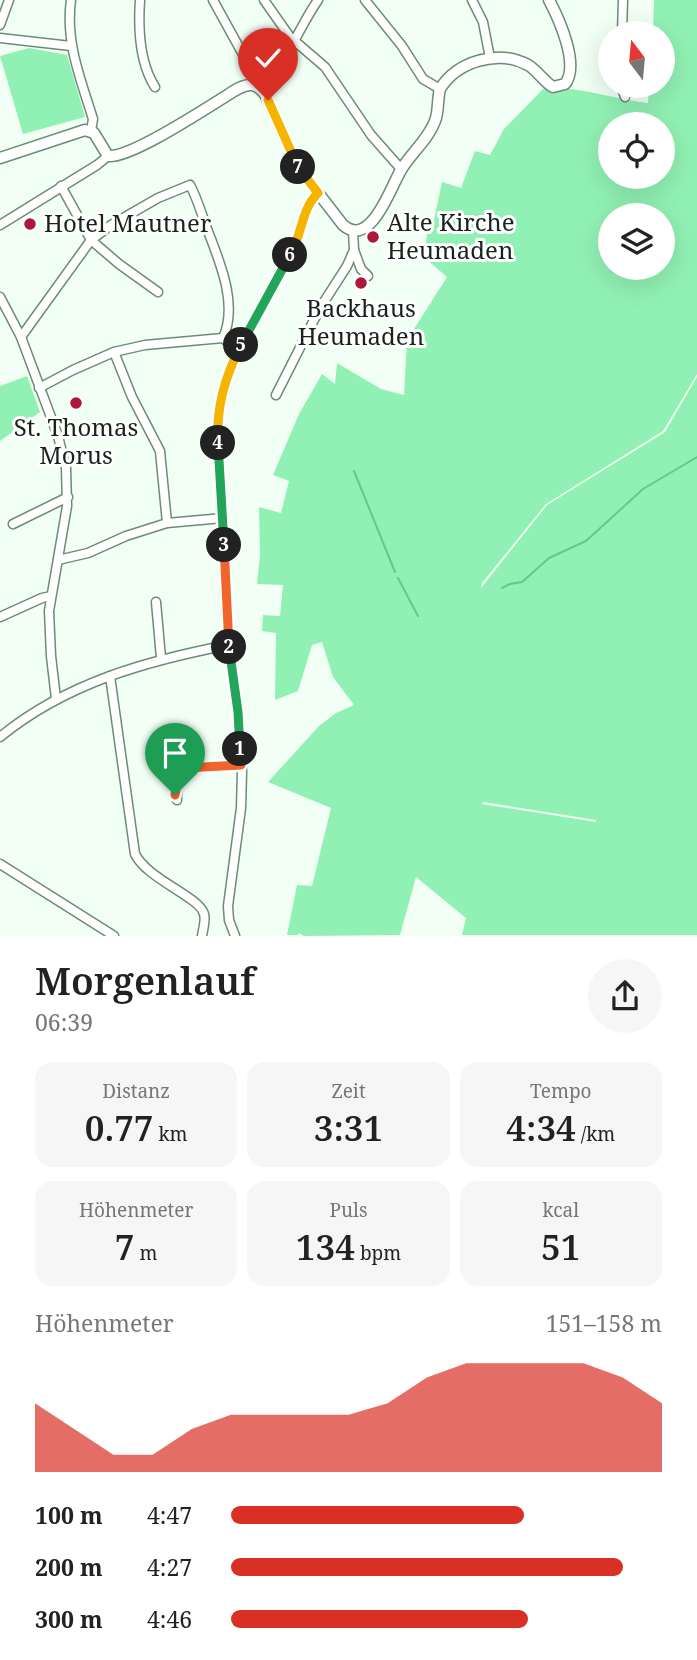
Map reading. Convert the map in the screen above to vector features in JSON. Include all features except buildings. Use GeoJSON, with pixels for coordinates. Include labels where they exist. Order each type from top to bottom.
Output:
{"type":"FeatureCollection","features":[{"type":"Feature","properties":{"kind":"street"},"geometry":{"type":"LineString","coordinates":[[0,25],[9,0]]}},
{"type":"Feature","properties":{"kind":"street"},"geometry":{"type":"LineString","coordinates":[[71,0],[68,18],[71,46],[93,120],[91,131],[108,156]]}},
{"type":"Feature","properties":{"kind":"street"},"geometry":{"type":"LineString","coordinates":[[140,0],[142,54],[146,73],[155,87]]}},
{"type":"Feature","properties":{"kind":"street"},"geometry":{"type":"LineString","coordinates":[[213,0],[258,87],[272,107],[298,167],[343,225],[353,231]]}},
{"type":"Feature","properties":{"kind":"street"},"geometry":{"type":"LineString","coordinates":[[264,0],[290,37],[325,67],[371,135],[401,169]]}},
{"type":"Feature","properties":{"kind":"street"},"geometry":{"type":"LineString","coordinates":[[258,87],[272,73],[318,0]]}},
{"type":"Feature","properties":{"kind":"street"},"geometry":{"type":"LineString","coordinates":[[366,0],[402,46],[423,79],[440,89]]}},
{"type":"Feature","properties":{"kind":"street"},"geometry":{"type":"LineString","coordinates":[[472,0],[483,22],[490,58]]}},
{"type":"Feature","properties":{"kind":"street"},"geometry":{"type":"LineString","coordinates":[[353,231],[373,221],[401,169],[430,133],[437,118],[440,89],[465,66],[490,58],[519,61],[532,67],[553,87],[565,84],[571,72],[570,61],[561,27],[549,0]]}},
{"type":"Feature","properties":{"kind":"street"},"geometry":{"type":"LineString","coordinates":[[622,21],[623,0]]}},
{"type":"Feature","properties":{"kind":"street"},"geometry":{"type":"LineString","coordinates":[[0,38],[71,46]]}},
{"type":"Feature","properties":{"kind":"street"},"geometry":{"type":"LineString","coordinates":[[0,225],[108,156],[119,156],[147,142],[238,89],[247,85],[258,87]]}},
{"type":"Feature","properties":{"kind":"street"},"geometry":{"type":"LineString","coordinates":[[0,158],[78,131],[91,131]]}},
{"type":"Feature","properties":{"kind":"street"},"geometry":{"type":"LineString","coordinates":[[22,337],[92,240],[111,225],[158,198],[190,185],[216,250],[228,300],[228,328],[223,338]]}},
{"type":"Feature","properties":{"kind":"street"},"geometry":{"type":"LineString","coordinates":[[61,186],[92,240],[119,264],[158,292]]}},
{"type":"Feature","properties":{"kind":"street"},"geometry":{"type":"LineString","coordinates":[[235,936],[229,920],[228,906],[241,808],[241,765],[238,712],[228,645],[219,408],[224,385],[238,351],[296,245],[307,205],[318,193]]}},
{"type":"Feature","properties":{"kind":"street"},"geometry":{"type":"LineString","coordinates":[[353,231],[354,250],[360,269],[368,276]]}},
{"type":"Feature","properties":{"kind":"street"},"geometry":{"type":"LineString","coordinates":[[276,395],[320,308],[341,277],[354,250]]}},
{"type":"Feature","properties":{"kind":"street"},"geometry":{"type":"LineString","coordinates":[[0,297],[22,337],[58,436],[66,468],[68,497],[64,536],[51,596],[49,630],[56,699]]}},
{"type":"Feature","properties":{"kind":"street"},"geometry":{"type":"LineString","coordinates":[[39,388],[114,352],[145,345],[223,338],[238,351]]}},
{"type":"Feature","properties":{"kind":"street"},"geometry":{"type":"LineString","coordinates":[[114,352],[132,397],[160,452],[167,523]]}},
{"type":"Feature","properties":{"kind":"street"},"geometry":{"type":"LineString","coordinates":[[13,524],[68,497]]}},
{"type":"Feature","properties":{"kind":"street"},"geometry":{"type":"LineString","coordinates":[[58,561],[88,553],[126,536],[167,523],[223,518]]}},
{"type":"Feature","properties":{"kind":"street"},"geometry":{"type":"LineString","coordinates":[[0,617],[51,596]]}},
{"type":"Feature","properties":{"kind":"street"},"geometry":{"type":"LineString","coordinates":[[156,602],[162,658]]}},
{"type":"Feature","properties":{"kind":"street"},"geometry":{"type":"LineString","coordinates":[[0,737],[56,699],[110,676],[162,658],[228,645]]}},
{"type":"Feature","properties":{"kind":"street"},"geometry":{"type":"LineString","coordinates":[[110,676],[135,854],[140,865],[200,905],[205,917],[202,936]]}},
{"type":"Feature","properties":{"kind":"street"},"geometry":{"type":"LineString","coordinates":[[160,735],[185,768]]}},
{"type":"Feature","properties":{"kind":"street"},"geometry":{"type":"LineString","coordinates":[[185,768],[241,765]]}},
{"type":"Feature","properties":{"kind":"street"},"geometry":{"type":"LineString","coordinates":[[177,800],[177,783],[185,768]]}},
{"type":"Feature","properties":{"kind":"street"},"geometry":{"type":"LineString","coordinates":[[0,864],[114,936]]}},
{"type":"Feature","properties":{"kind":"green space"},"geometry":{"type":"Polygon","coordinates":[[[654,0],[697,0],[697,374],[663,431],[546,504],[482,583],[481,588],[547,505],[665,432],[697,377],[697,935],[462,935],[466,918],[416,877],[400,935],[287,935],[297,885],[312,886],[331,808],[268,782],[319,726],[336,713],[354,705],[333,677],[322,642],[312,645],[298,691],[275,700],[276,633],[262,631],[263,615],[280,616],[283,585],[257,584],[260,555],[259,507],[281,513],[289,481],[273,475],[299,414],[322,374],[335,384],[337,363],[381,389],[404,395],[407,340],[447,277],[418,252],[426,242],[427,234],[431,234],[442,182],[461,188],[475,151],[490,155],[504,129],[544,88],[580,90],[598,94],[598,98],[648,103],[648,98],[676,98],[676,21],[653,21],[654,0]],[[483,802],[482,804],[596,822],[596,820],[483,802]]]}},
{"type":"Feature","properties":{"kind":"green space"},"geometry":{"type":"Polygon","coordinates":[[[29,48],[67,55],[85,117],[23,134],[0,56],[29,48]]]}},
{"type":"Feature","properties":{"kind":"green space"},"geometry":{"type":"Polygon","coordinates":[[[27,376],[40,412],[0,441],[0,386],[27,376]]]}},
{"type":"Feature","properties":{"kind":"waterway"},"geometry":{"type":"LineString","coordinates":[[502,588],[522,582],[549,558],[586,541],[643,489],[697,457]]}},
{"type":"Feature","properties":{"kind":"waterway"},"geometry":{"type":"LineString","coordinates":[[354,471],[395,572]]}},
{"type":"Feature","properties":{"kind":"waterway"},"geometry":{"type":"LineString","coordinates":[[398,578],[418,616]]}},
{"type":"Feature","properties":{"kind":"place","name":"Hotel Mautner"},"geometry":{"type":"Point","coordinates":[30,224]}},
{"type":"Feature","properties":{"kind":"place","name":"Alte Kirche Heumaden"},"geometry":{"type":"Point","coordinates":[373,237]}},
{"type":"Feature","properties":{"kind":"place","name":"Backhaus Heumaden"},"geometry":{"type":"Point","coordinates":[361,283]}},
{"type":"Feature","properties":{"kind":"place","name":"St. Thomas Morus"},"geometry":{"type":"Point","coordinates":[76,403]}},
{"type":"Feature","properties":{"kind":"route"},"geometry":{"type":"LineString","coordinates":[[175,795],[179,776],[185,768],[241,765],[238,712],[228,645],[219,408],[224,385],[238,351],[296,245],[307,205],[318,193],[298,167],[268,100]]}}]}
